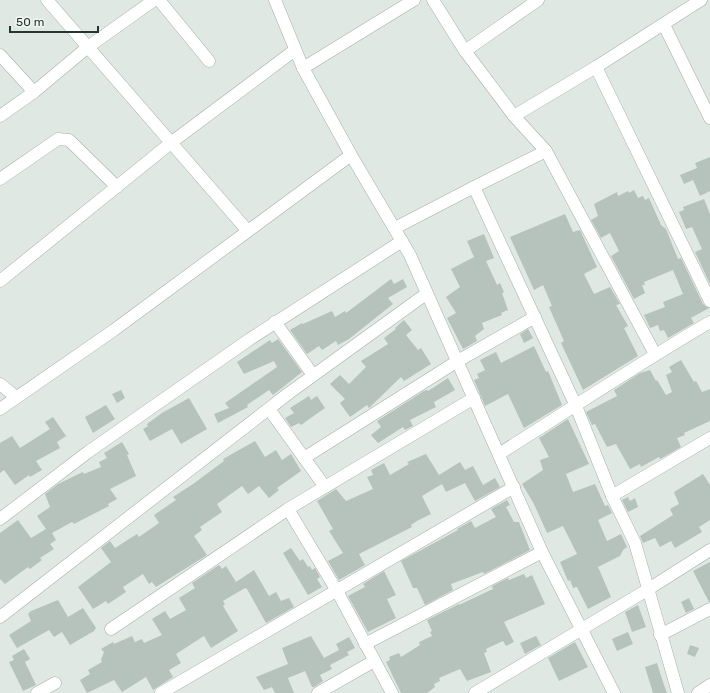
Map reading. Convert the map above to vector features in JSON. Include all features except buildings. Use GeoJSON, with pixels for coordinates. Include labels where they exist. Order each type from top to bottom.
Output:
{"type":"FeatureCollection","features":[{"type":"Feature","properties":{"kind":"street"},"geometry":{"type":"LineString","coordinates":[[46,0],[172,142],[247,230]]}},
{"type":"Feature","properties":{"kind":"street"},"geometry":{"type":"LineString","coordinates":[[0,116],[34,92],[88,47],[154,0]]}},
{"type":"Feature","properties":{"kind":"street"},"geometry":{"type":"LineString","coordinates":[[159,0],[209,61]]}},
{"type":"Feature","properties":{"kind":"street"},"geometry":{"type":"LineString","coordinates":[[275,0],[303,68],[351,155],[402,241],[456,362],[474,398],[542,552],[614,693]]}},
{"type":"Feature","properties":{"kind":"street"},"geometry":{"type":"LineString","coordinates":[[303,68],[414,0]]}},
{"type":"Feature","properties":{"kind":"street"},"geometry":{"type":"LineString","coordinates":[[465,52],[538,0]]}},
{"type":"Feature","properties":{"kind":"street"},"geometry":{"type":"LineString","coordinates":[[514,116],[664,25],[701,0]]}},
{"type":"Feature","properties":{"kind":"street"},"geometry":{"type":"LineString","coordinates":[[437,2],[465,52],[514,116],[546,151],[655,354]]}},
{"type":"Feature","properties":{"kind":"street"},"geometry":{"type":"LineString","coordinates":[[664,25],[710,118]]}},
{"type":"Feature","properties":{"kind":"street"},"geometry":{"type":"LineString","coordinates":[[0,281],[172,142],[295,50]]}},
{"type":"Feature","properties":{"kind":"street"},"geometry":{"type":"LineString","coordinates":[[0,55],[34,92]]}},
{"type":"Feature","properties":{"kind":"street"},"geometry":{"type":"LineString","coordinates":[[596,67],[710,301]]}},
{"type":"Feature","properties":{"kind":"street"},"geometry":{"type":"LineString","coordinates":[[0,179],[58,140],[64,139],[69,140],[117,187]]}},
{"type":"Feature","properties":{"kind":"street"},"geometry":{"type":"LineString","coordinates":[[395,228],[546,151]]}},
{"type":"Feature","properties":{"kind":"street"},"geometry":{"type":"LineString","coordinates":[[0,409],[114,330],[247,230],[351,155]]}},
{"type":"Feature","properties":{"kind":"street"},"geometry":{"type":"LineString","coordinates":[[474,187],[576,406],[612,496],[635,543],[647,590],[678,693]]}},
{"type":"Feature","properties":{"kind":"street"},"geometry":{"type":"LineString","coordinates":[[0,519],[94,448],[275,322],[402,241]]}},
{"type":"Feature","properties":{"kind":"street"},"geometry":{"type":"LineString","coordinates":[[0,617],[313,375],[426,294]]}},
{"type":"Feature","properties":{"kind":"street"},"geometry":{"type":"LineString","coordinates":[[304,458],[456,362],[535,317]]}},
{"type":"Feature","properties":{"kind":"street"},"geometry":{"type":"LineString","coordinates":[[275,322],[313,375]]}},
{"type":"Feature","properties":{"kind":"street"},"geometry":{"type":"LineString","coordinates":[[499,454],[655,354],[710,322]]}},
{"type":"Feature","properties":{"kind":"street"},"geometry":{"type":"LineString","coordinates":[[0,384],[16,397]]}},
{"type":"Feature","properties":{"kind":"street"},"geometry":{"type":"LineString","coordinates":[[111,629],[288,509],[474,398]]}},
{"type":"Feature","properties":{"kind":"street"},"geometry":{"type":"LineString","coordinates":[[269,409],[325,487]]}},
{"type":"Feature","properties":{"kind":"street"},"geometry":{"type":"LineString","coordinates":[[612,496],[710,438]]}},
{"type":"Feature","properties":{"kind":"street"},"geometry":{"type":"LineString","coordinates":[[161,693],[514,487]]}},
{"type":"Feature","properties":{"kind":"street"},"geometry":{"type":"LineString","coordinates":[[288,509],[337,591],[392,693]]}},
{"type":"Feature","properties":{"kind":"street"},"geometry":{"type":"LineString","coordinates":[[475,693],[647,590],[710,550]]}},
{"type":"Feature","properties":{"kind":"street"},"geometry":{"type":"LineString","coordinates":[[365,644],[542,552]]}},
{"type":"Feature","properties":{"kind":"street"},"geometry":{"type":"LineString","coordinates":[[660,635],[710,609]]}},
{"type":"Feature","properties":{"kind":"street"},"geometry":{"type":"LineString","coordinates":[[318,693],[374,661]]}},
{"type":"Feature","properties":{"kind":"street"},"geometry":{"type":"LineString","coordinates":[[36,693],[55,683]]}},
{"type":"Feature","properties":{"kind":"street"},"geometry":{"type":"LineString","coordinates":[[698,693],[710,685]]}}]}
